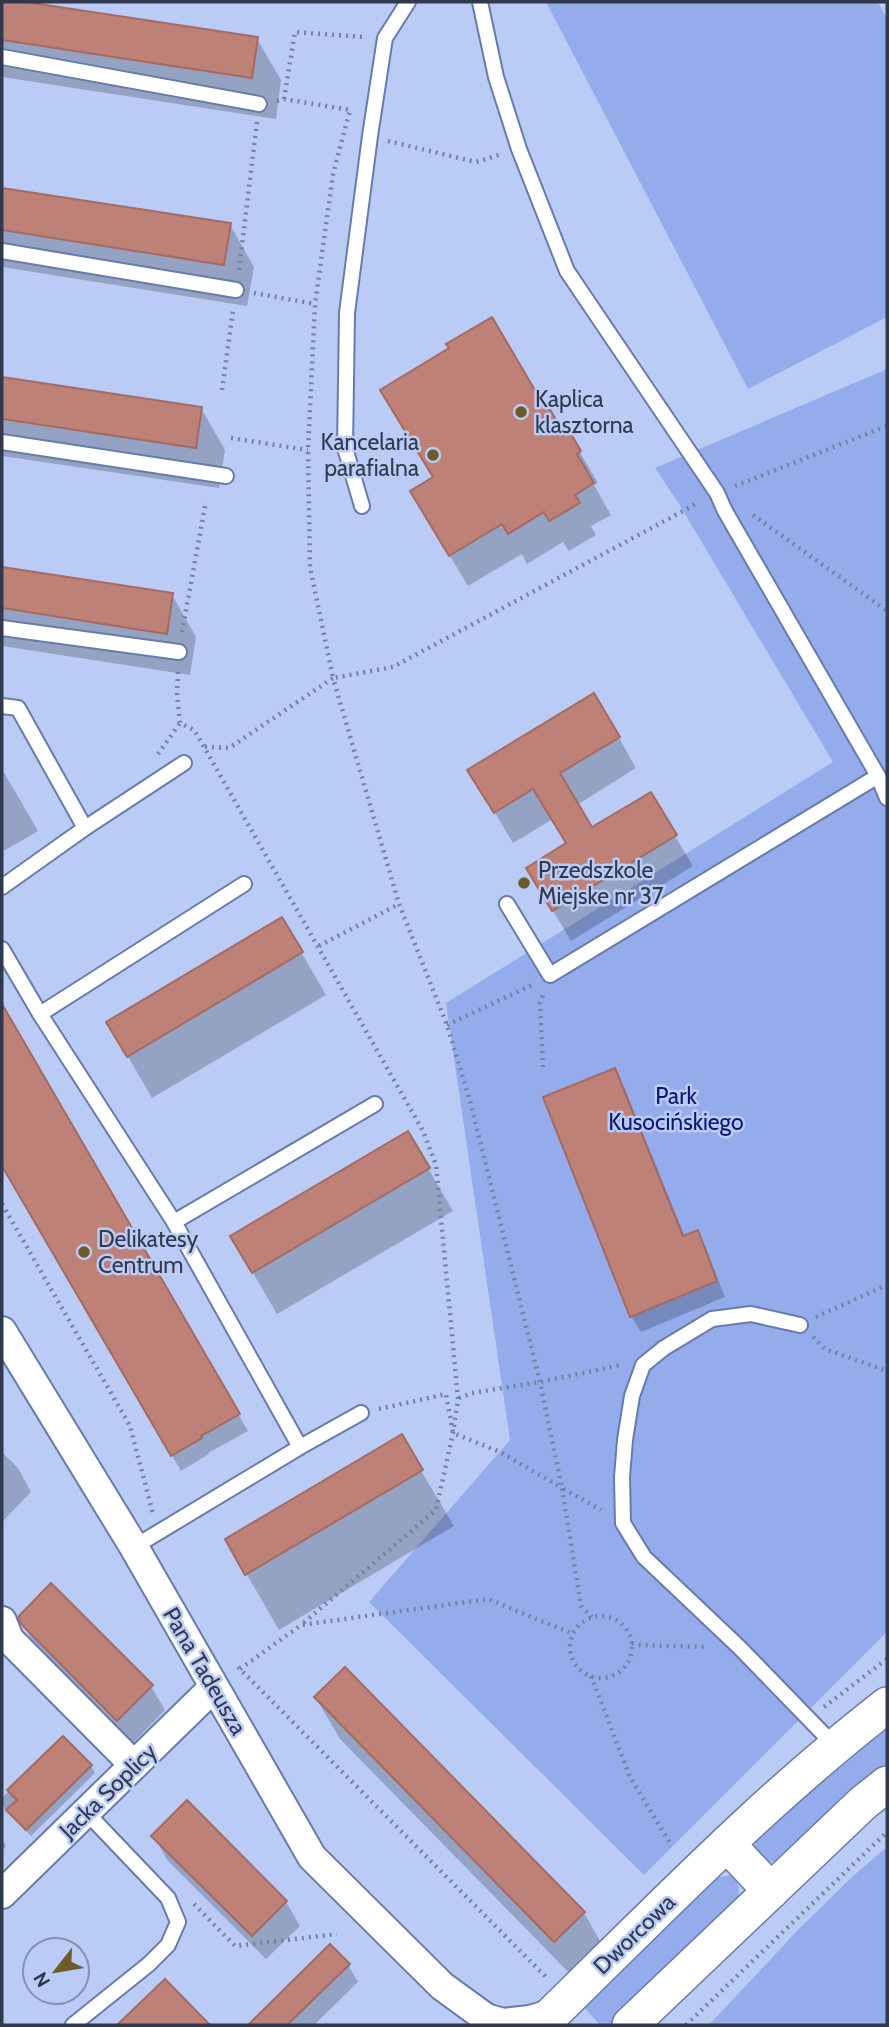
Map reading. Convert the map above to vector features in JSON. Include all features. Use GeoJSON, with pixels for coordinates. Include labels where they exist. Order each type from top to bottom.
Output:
{"type":"FeatureCollection","features":[{"type":"Feature","properties":{"kind":"street","name":"Pana Tadeusza"},"geometry":{"type":"LineString","coordinates":[[2,1331],[146,1539],[214,1687],[312,1857],[442,1986],[486,2018],[503,2023],[530,2020],[554,2013]]}},
{"type":"Feature","properties":{"kind":"street"},"geometry":{"type":"LineString","coordinates":[[2,1621],[9,1639],[134,1765]]}},
{"type":"Feature","properties":{"kind":"street","name":"Jacka Soplicy"},"geometry":{"type":"LineString","coordinates":[[2,1894],[214,1687]]}},
{"type":"Feature","properties":{"kind":"street","name":"Dworcowa"},"geometry":{"type":"LineString","coordinates":[[554,2013],[727,1844],[887,1705]]}},
{"type":"Feature","properties":{"kind":"street"},"geometry":{"type":"LineString","coordinates":[[630,2025],[863,1803],[887,1784]]}},
{"type":"Feature","properties":{"kind":"street"},"geometry":{"type":"LineString","coordinates":[[727,1844],[771,1891]]}},
{"type":"Feature","properties":{"kind":"street","name":"Pana Tadeusza"},"geometry":{"type":"LineString","coordinates":[[442,1986],[466,2025]]}},
{"type":"Feature","properties":{"kind":"lane"},"geometry":{"type":"LineString","coordinates":[[362,506],[345,448],[347,313],[385,38],[408,2]]}},
{"type":"Feature","properties":{"kind":"lane"},"geometry":{"type":"LineString","coordinates":[[480,2],[496,76],[519,149],[567,271],[717,493],[878,776],[887,798]]}},
{"type":"Feature","properties":{"kind":"lane"},"geometry":{"type":"LineString","coordinates":[[2,57],[259,104]]}},
{"type":"Feature","properties":{"kind":"lane"},"geometry":{"type":"LineString","coordinates":[[2,251],[236,290]]}},
{"type":"Feature","properties":{"kind":"lane"},"geometry":{"type":"LineString","coordinates":[[2,442],[226,476]]}},
{"type":"Feature","properties":{"kind":"lane"},"geometry":{"type":"LineString","coordinates":[[2,628],[179,652]]}},
{"type":"Feature","properties":{"kind":"lane"},"geometry":{"type":"LineString","coordinates":[[2,706],[18,708],[85,828]]}},
{"type":"Feature","properties":{"kind":"lane"},"geometry":{"type":"LineString","coordinates":[[2,887],[184,763]]}},
{"type":"Feature","properties":{"kind":"lane"},"geometry":{"type":"LineString","coordinates":[[507,904],[550,975],[878,776]]}},
{"type":"Feature","properties":{"kind":"lane"},"geometry":{"type":"LineString","coordinates":[[40,1014],[244,884]]}},
{"type":"Feature","properties":{"kind":"lane"},"geometry":{"type":"LineString","coordinates":[[2,949],[40,1014],[174,1222],[300,1447]]}},
{"type":"Feature","properties":{"kind":"lane"},"geometry":{"type":"LineString","coordinates":[[174,1222],[375,1104]]}},
{"type":"Feature","properties":{"kind":"lane"},"geometry":{"type":"LineString","coordinates":[[800,1325],[751,1314],[712,1319],[664,1348],[643,1365],[632,1396],[625,1440],[622,1477],[623,1523],[644,1557],[740,1648],[836,1747]]}},
{"type":"Feature","properties":{"kind":"lane"},"geometry":{"type":"LineString","coordinates":[[146,1539],[361,1413]]}},
{"type":"Feature","properties":{"kind":"lane"},"geometry":{"type":"LineString","coordinates":[[73,2025],[149,1964],[168,1945],[177,1922],[169,1898],[86,1812]]}},
{"type":"Feature","properties":{"kind":"path"},"geometry":{"type":"LineString","coordinates":[[284,99],[295,32],[385,38]]}},
{"type":"Feature","properties":{"kind":"path"},"geometry":{"type":"LineString","coordinates":[[356,98],[350,110],[333,174],[315,304],[308,450],[310,567],[333,678],[399,904],[447,1025],[470,1101],[540,1382],[562,1488],[581,1606],[592,1617]]}},
{"type":"Feature","properties":{"kind":"path"},"geometry":{"type":"LineString","coordinates":[[222,390],[259,104],[284,99],[350,110],[370,136],[476,162],[519,149]]}},
{"type":"Feature","properties":{"kind":"path"},"geometry":{"type":"LineString","coordinates":[[236,290],[315,304]]}},
{"type":"Feature","properties":{"kind":"path"},"geometry":{"type":"LineString","coordinates":[[184,763],[204,747],[229,748],[333,678],[393,667],[717,493],[887,426]]}},
{"type":"Feature","properties":{"kind":"path"},"geometry":{"type":"LineString","coordinates":[[231,438],[308,450]]}},
{"type":"Feature","properties":{"kind":"path"},"geometry":{"type":"LineString","coordinates":[[206,501],[179,652],[177,694],[180,723],[194,730],[423,1131],[436,1165],[458,1399],[436,1510],[301,1625],[240,1669]]}},
{"type":"Feature","properties":{"kind":"path"},"geometry":{"type":"LineString","coordinates":[[725,511],[748,511],[887,611]]}},
{"type":"Feature","properties":{"kind":"path"},"geometry":{"type":"LineString","coordinates":[[318,946],[399,904]]}},
{"type":"Feature","properties":{"kind":"path"},"geometry":{"type":"LineString","coordinates":[[447,1025],[550,975]]}},
{"type":"Feature","properties":{"kind":"path"},"geometry":{"type":"LineString","coordinates":[[543,1067],[540,1003],[550,975]]}},
{"type":"Feature","properties":{"kind":"path"},"geometry":{"type":"LineString","coordinates":[[2,1204],[130,1426],[146,1539]]}},
{"type":"Feature","properties":{"kind":"path"},"geometry":{"type":"LineString","coordinates":[[887,1285],[800,1325],[825,1349],[887,1371]]}},
{"type":"Feature","properties":{"kind":"path"},"geometry":{"type":"LineString","coordinates":[[458,1399],[472,1393],[624,1364],[643,1365]]}},
{"type":"Feature","properties":{"kind":"path"},"geometry":{"type":"LineString","coordinates":[[361,1413],[446,1394],[453,1433]]}},
{"type":"Feature","properties":{"kind":"path"},"geometry":{"type":"LineString","coordinates":[[453,1433],[500,1452],[623,1523]]}},
{"type":"Feature","properties":{"kind":"path"},"geometry":{"type":"LineString","coordinates":[[301,1625],[488,1599],[573,1634]]}},
{"type":"Feature","properties":{"kind":"path"},"geometry":{"type":"LineString","coordinates":[[592,1617],[613,1618],[622,1624],[632,1643],[628,1662],[612,1676],[602,1678],[582,1671],[571,1654],[573,1634],[584,1621],[592,1617]]}},
{"type":"Feature","properties":{"kind":"path"},"geometry":{"type":"LineString","coordinates":[[632,1643],[740,1648]]}},
{"type":"Feature","properties":{"kind":"path"},"geometry":{"type":"LineString","coordinates":[[808,1718],[887,1659]]}},
{"type":"Feature","properties":{"kind":"path"},"geometry":{"type":"LineString","coordinates":[[233,1663],[554,2013]]}},
{"type":"Feature","properties":{"kind":"path"},"geometry":{"type":"LineString","coordinates":[[592,1676],[630,1777],[671,1845]]}},
{"type":"Feature","properties":{"kind":"path"},"geometry":{"type":"LineString","coordinates":[[686,2025],[887,1832]]}},
{"type":"Feature","properties":{"kind":"path"},"geometry":{"type":"LineString","coordinates":[[187,1897],[235,1946],[337,1934]]}},
{"type":"Feature","properties":{"kind":"green space"},"geometry":{"type":"Polygon","coordinates":[[[546,2],[878,2],[887,19],[887,317],[748,389],[546,2]]]}},
{"type":"Feature","properties":{"kind":"green space","name":"Park Kusocińskiego"},"geometry":{"type":"Polygon","coordinates":[[[887,369],[887,1632],[644,1875],[369,1602],[510,1440],[446,1003],[833,762],[655,468],[887,369]]]}},
{"type":"Feature","properties":{"kind":"green space"},"geometry":{"type":"Polygon","coordinates":[[[887,1725],[887,1768],[790,1852],[768,1862],[754,1850],[756,1837],[887,1725]]]}},
{"type":"Feature","properties":{"kind":"green space"},"geometry":{"type":"Polygon","coordinates":[[[887,1847],[887,2025],[709,2025],[798,1930],[887,1847]]]}},
{"type":"Feature","properties":{"kind":"green space"},"geometry":{"type":"Polygon","coordinates":[[[732,1875],[739,1890],[733,1905],[610,2025],[600,2025],[584,2007],[704,1887],[719,1877],[732,1875]]]}},
{"type":"Feature","properties":{"kind":"building"},"geometry":{"type":"Polygon","coordinates":[[[2,2],[26,2],[258,37],[252,78],[2,40],[2,2]]]}},
{"type":"Feature","properties":{"kind":"building"},"geometry":{"type":"Polygon","coordinates":[[[2,188],[231,223],[224,265],[2,230],[2,188]]]}},
{"type":"Feature","properties":{"kind":"building"},"geometry":{"type":"Polygon","coordinates":[[[492,317],[536,392],[539,391],[561,428],[566,425],[581,451],[577,454],[594,483],[575,495],[580,503],[549,521],[544,512],[508,534],[502,524],[449,556],[410,491],[433,477],[380,390],[449,348],[446,344],[492,317]]]}},
{"type":"Feature","properties":{"kind":"building"},"geometry":{"type":"Polygon","coordinates":[[[2,377],[202,407],[196,448],[2,419],[2,377]]]}},
{"type":"Feature","properties":{"kind":"building"},"geometry":{"type":"Polygon","coordinates":[[[2,567],[173,593],[167,634],[2,608],[2,567]]]}},
{"type":"Feature","properties":{"kind":"building","name":"Przedszkole Miejske nr 37"},"geometry":{"type":"Polygon","coordinates":[[[594,693],[620,737],[560,773],[592,827],[651,792],[677,835],[552,911],[526,868],[566,843],[533,789],[494,813],[467,770],[594,693]]]}},
{"type":"Feature","properties":{"kind":"building"},"geometry":{"type":"Polygon","coordinates":[[[282,917],[303,952],[127,1057],[106,1022],[282,917]]]}},
{"type":"Feature","properties":{"kind":"building"},"geometry":{"type":"Polygon","coordinates":[[[2,1004],[240,1414],[171,1456],[2,1166],[2,1004]]]}},
{"type":"Feature","properties":{"kind":"building"},"geometry":{"type":"Polygon","coordinates":[[[615,1068],[683,1236],[698,1230],[717,1281],[630,1317],[543,1097],[615,1068]]]}},
{"type":"Feature","properties":{"kind":"building"},"geometry":{"type":"Polygon","coordinates":[[[408,1131],[430,1168],[252,1273],[230,1236],[408,1131]]]}},
{"type":"Feature","properties":{"kind":"building"},"geometry":{"type":"Polygon","coordinates":[[[402,1434],[423,1470],[245,1575],[225,1539],[402,1434]]]}},
{"type":"Feature","properties":{"kind":"building"},"geometry":{"type":"Polygon","coordinates":[[[51,1583],[153,1685],[117,1721],[21,1624],[18,1617],[51,1583]]]}},
{"type":"Feature","properties":{"kind":"building"},"geometry":{"type":"Polygon","coordinates":[[[345,1667],[585,1912],[554,1942],[314,1697],[345,1667]]]}},
{"type":"Feature","properties":{"kind":"building"},"geometry":{"type":"Polygon","coordinates":[[[63,1736],[92,1765],[26,1830],[6,1810],[17,1800],[7,1790],[63,1736]]]}},
{"type":"Feature","properties":{"kind":"building"},"geometry":{"type":"Polygon","coordinates":[[[187,1800],[287,1901],[252,1936],[151,1836],[187,1800]]]}},
{"type":"Feature","properties":{"kind":"building"},"geometry":{"type":"Polygon","coordinates":[[[330,1944],[350,1964],[287,2025],[248,2025],[330,1944]]]}},
{"type":"Feature","properties":{"kind":"building"},"geometry":{"type":"Polygon","coordinates":[[[165,1979],[210,2025],[117,2025],[165,1979]]]}},
{"type":"Feature","properties":{"kind":"place","name":"Kaplica klasztorna"},"geometry":{"type":"Point","coordinates":[521,412]}},
{"type":"Feature","properties":{"kind":"place","name":"Kancelaria parafialna"},"geometry":{"type":"Point","coordinates":[433,455]}},
{"type":"Feature","properties":{"kind":"place","name":"Przedszkole Miejske nr 37"},"geometry":{"type":"Point","coordinates":[524,883]}},
{"type":"Feature","properties":{"kind":"place","name":"Delikatesy Centrum"},"geometry":{"type":"Point","coordinates":[84,1252]}}]}
